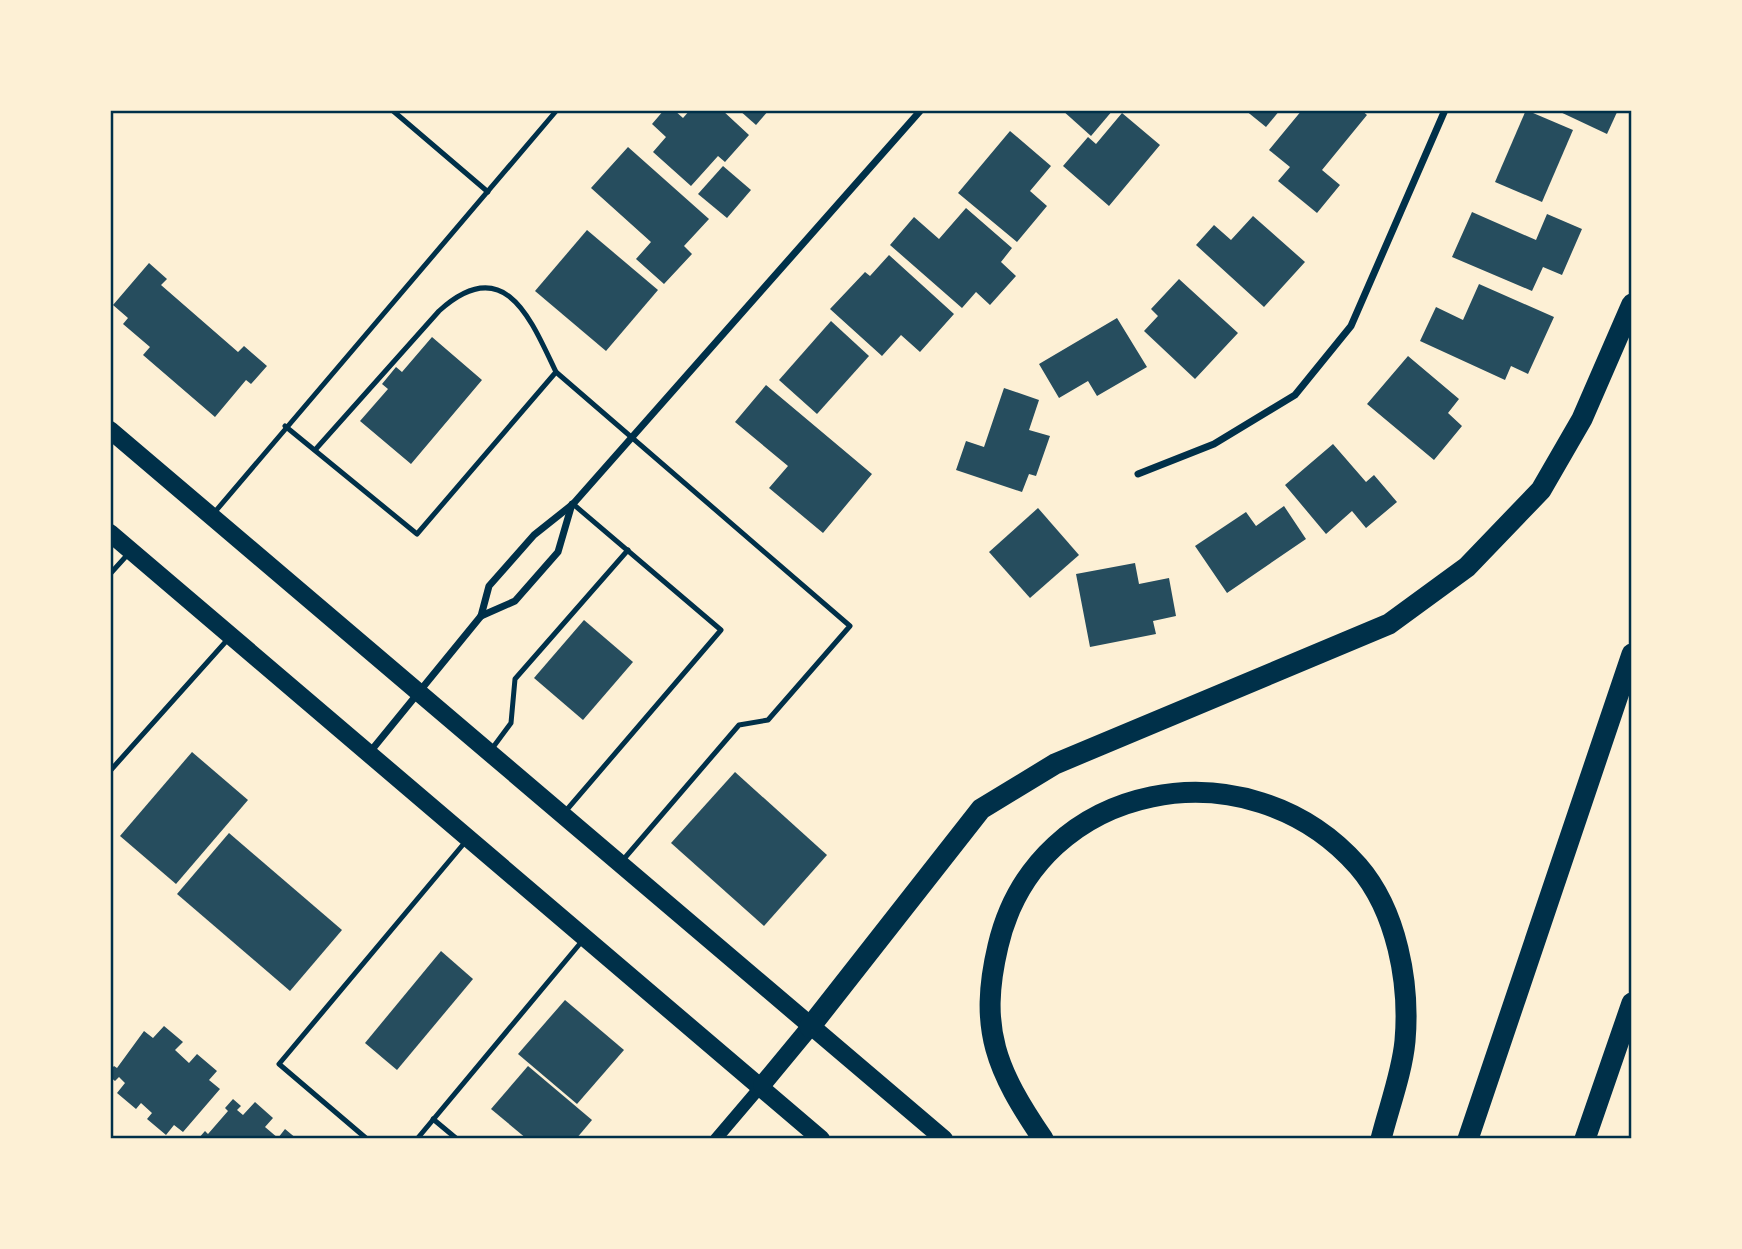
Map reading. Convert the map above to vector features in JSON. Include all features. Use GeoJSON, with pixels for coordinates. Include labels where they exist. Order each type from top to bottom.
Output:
{"type":"FeatureCollection","features":[{"type":"Feature","properties":{"kind":"highway"},"geometry":{"type":"LineString","coordinates":[[810,1027],[981,809],[1055,764],[1389,624],[1467,567],[1541,489],[1582,419],[1632,304]]}},
{"type":"Feature","properties":{"kind":"highway"},"geometry":{"type":"LineString","coordinates":[[1468,1139],[1632,654]]}},
{"type":"Feature","properties":{"kind":"highway"},"geometry":{"type":"LineString","coordinates":[[1043,1139],[1014,1097],[996,1059],[990,1009],[993,968],[1002,931],[1016,894],[1041,859],[1068,834],[1102,812],[1144,797],[1182,792],[1259,800],[1310,825],[1358,867],[1392,923],[1405,983],[1405,1043],[1381,1139]]}},
{"type":"Feature","properties":{"kind":"highway"},"geometry":{"type":"LineString","coordinates":[[1585,1139],[1632,1003]]}},
{"type":"Feature","properties":{"kind":"main road"},"geometry":{"type":"LineString","coordinates":[[110,430],[944,1139]]}},
{"type":"Feature","properties":{"kind":"main road"},"geometry":{"type":"LineString","coordinates":[[110,533],[762,1085],[821,1139]]}},
{"type":"Feature","properties":{"kind":"main road"},"geometry":{"type":"LineString","coordinates":[[762,1085],[810,1027]]}},
{"type":"Feature","properties":{"kind":"street"},"geometry":{"type":"LineString","coordinates":[[369,754],[481,616],[489,586],[534,535],[573,504],[921,110]]}},
{"type":"Feature","properties":{"kind":"street"},"geometry":{"type":"LineString","coordinates":[[1138,474],[1214,444],[1295,395],[1351,326],[1445,110]]}},
{"type":"Feature","properties":{"kind":"street"},"geometry":{"type":"LineString","coordinates":[[481,616],[515,601],[558,552],[573,504]]}},
{"type":"Feature","properties":{"kind":"street"},"geometry":{"type":"LineString","coordinates":[[716,1139],[762,1085]]}},
{"type":"Feature","properties":{"kind":"lane"},"geometry":{"type":"LineString","coordinates":[[392,110],[488,192]]}},
{"type":"Feature","properties":{"kind":"lane"},"geometry":{"type":"LineString","coordinates":[[212,516],[285,426],[557,110]]}},
{"type":"Feature","properties":{"kind":"lane"},"geometry":{"type":"LineString","coordinates":[[315,450],[456,295],[476,289],[497,288],[517,300],[533,321],[556,372],[629,438],[850,626],[768,720],[739,725],[619,865]]}},
{"type":"Feature","properties":{"kind":"lane"},"geometry":{"type":"LineString","coordinates":[[285,426],[417,534],[556,372]]}},
{"type":"Feature","properties":{"kind":"lane"},"geometry":{"type":"LineString","coordinates":[[562,816],[720,630],[573,504]]}},
{"type":"Feature","properties":{"kind":"lane"},"geometry":{"type":"LineString","coordinates":[[489,752],[512,723],[515,679],[628,550]]}},
{"type":"Feature","properties":{"kind":"lane"},"geometry":{"type":"LineString","coordinates":[[110,574],[131,551]]}},
{"type":"Feature","properties":{"kind":"lane"},"geometry":{"type":"LineString","coordinates":[[110,771],[231,636]]}},
{"type":"Feature","properties":{"kind":"lane"},"geometry":{"type":"LineString","coordinates":[[368,1139],[279,1064],[469,838]]}},
{"type":"Feature","properties":{"kind":"lane"},"geometry":{"type":"LineString","coordinates":[[417,1139],[585,937]]}},
{"type":"Feature","properties":{"kind":"lane"},"geometry":{"type":"LineString","coordinates":[[433,1119],[457,1139]]}},
{"type":"Feature","properties":{"kind":"building"},"geometry":{"type":"Polygon","coordinates":[[[664,110],[674,110],[683,118],[690,110],[722,110],[749,135],[725,162],[718,156],[691,186],[653,152],[666,137],[652,124],[664,110]]]}},
{"type":"Feature","properties":{"kind":"building"},"geometry":{"type":"Polygon","coordinates":[[[739,110],[769,110],[756,125],[739,110]]]}},
{"type":"Feature","properties":{"kind":"building"},"geometry":{"type":"Polygon","coordinates":[[[1062,110],[1113,110],[1091,136],[1062,110]]]}},
{"type":"Feature","properties":{"kind":"building"},"geometry":{"type":"Polygon","coordinates":[[[1245,110],[1280,110],[1266,127],[1245,110]]]}},
{"type":"Feature","properties":{"kind":"building"},"geometry":{"type":"Polygon","coordinates":[[[1302,110],[1361,110],[1367,115],[1322,170],[1340,185],[1317,213],[1278,181],[1290,167],[1269,150],[1302,110]]]}},
{"type":"Feature","properties":{"kind":"building"},"geometry":{"type":"Polygon","coordinates":[[[1526,110],[1573,130],[1542,202],[1495,182],[1526,110]]]}},
{"type":"Feature","properties":{"kind":"building"},"geometry":{"type":"Polygon","coordinates":[[[1556,110],[1618,110],[1607,134],[1556,110]]]}},
{"type":"Feature","properties":{"kind":"building"},"geometry":{"type":"Polygon","coordinates":[[[1122,113],[1160,145],[1109,206],[1063,166],[1088,137],[1096,144],[1122,113]]]}},
{"type":"Feature","properties":{"kind":"building"},"geometry":{"type":"Polygon","coordinates":[[[1010,131],[1051,166],[1030,191],[1047,206],[1017,242],[958,193],[1010,131]]]}},
{"type":"Feature","properties":{"kind":"building"},"geometry":{"type":"Polygon","coordinates":[[[628,147],[709,219],[684,246],[692,254],[664,284],[636,259],[651,242],[591,188],[628,147]]]}},
{"type":"Feature","properties":{"kind":"building"},"geometry":{"type":"Polygon","coordinates":[[[723,166],[751,190],[727,218],[698,194],[723,166]]]}},
{"type":"Feature","properties":{"kind":"building"},"geometry":{"type":"Polygon","coordinates":[[[966,208],[1012,248],[1001,262],[1016,276],[990,305],[976,292],[962,308],[890,245],[914,217],[939,239],[966,208]]]}},
{"type":"Feature","properties":{"kind":"building"},"geometry":{"type":"Polygon","coordinates":[[[1472,212],[1536,240],[1547,214],[1582,229],[1562,275],[1543,267],[1532,291],[1452,257],[1472,212]]]}},
{"type":"Feature","properties":{"kind":"building"},"geometry":{"type":"Polygon","coordinates":[[[1253,216],[1305,262],[1264,307],[1196,245],[1214,225],[1231,240],[1253,216]]]}},
{"type":"Feature","properties":{"kind":"building"},"geometry":{"type":"Polygon","coordinates":[[[587,230],[658,290],[606,351],[535,291],[587,230]]]}},
{"type":"Feature","properties":{"kind":"building"},"geometry":{"type":"Polygon","coordinates":[[[889,255],[954,314],[920,352],[901,335],[882,356],[830,309],[865,272],[870,276],[889,255]]]}},
{"type":"Feature","properties":{"kind":"building"},"geometry":{"type":"Polygon","coordinates":[[[149,263],[167,279],[161,285],[238,352],[244,346],[267,366],[251,384],[246,380],[215,417],[143,355],[150,347],[123,324],[128,318],[113,305],[149,263]]]}},
{"type":"Feature","properties":{"kind":"building"},"geometry":{"type":"Polygon","coordinates":[[[1179,279],[1238,333],[1195,379],[1144,331],[1158,316],[1151,309],[1179,279]]]}},
{"type":"Feature","properties":{"kind":"building"},"geometry":{"type":"Polygon","coordinates":[[[1479,284],[1554,317],[1528,374],[1511,366],[1505,380],[1420,341],[1436,307],[1463,320],[1479,284]]]}},
{"type":"Feature","properties":{"kind":"building"},"geometry":{"type":"Polygon","coordinates":[[[1117,318],[1147,367],[1097,396],[1088,381],[1059,398],[1039,364],[1117,318]]]}},
{"type":"Feature","properties":{"kind":"building"},"geometry":{"type":"Polygon","coordinates":[[[831,321],[869,356],[817,414],[779,380],[831,321]]]}},
{"type":"Feature","properties":{"kind":"building"},"geometry":{"type":"Polygon","coordinates":[[[432,337],[482,380],[411,464],[360,421],[388,389],[382,384],[396,367],[402,372],[432,337]]]}},
{"type":"Feature","properties":{"kind":"building"},"geometry":{"type":"Polygon","coordinates":[[[1408,356],[1459,399],[1448,413],[1462,426],[1434,460],[1367,404],[1408,356]]]}},
{"type":"Feature","properties":{"kind":"building"},"geometry":{"type":"Polygon","coordinates":[[[766,385],[872,474],[823,533],[769,488],[788,466],[735,422],[766,385]]]}},
{"type":"Feature","properties":{"kind":"building"},"geometry":{"type":"Polygon","coordinates":[[[1004,388],[1039,400],[1029,430],[1050,436],[1036,476],[1029,474],[1022,492],[956,470],[966,441],[984,447],[1004,388]]]}},
{"type":"Feature","properties":{"kind":"building"},"geometry":{"type":"Polygon","coordinates":[[[1333,444],[1366,482],[1374,475],[1397,502],[1366,528],[1352,511],[1326,534],[1285,485],[1333,444]]]}},
{"type":"Feature","properties":{"kind":"building"},"geometry":{"type":"Polygon","coordinates":[[[1284,506],[1306,539],[1227,593],[1195,546],[1246,512],[1256,526],[1284,506]]]}},
{"type":"Feature","properties":{"kind":"building"},"geometry":{"type":"Polygon","coordinates":[[[1038,508],[1079,555],[1030,598],[989,552],[1038,508]]]}},
{"type":"Feature","properties":{"kind":"building"},"geometry":{"type":"Polygon","coordinates":[[[1135,563],[1139,584],[1169,578],[1176,616],[1153,621],[1156,634],[1090,647],[1076,574],[1135,563]]]}},
{"type":"Feature","properties":{"kind":"building"},"geometry":{"type":"Polygon","coordinates":[[[584,620],[633,662],[583,720],[534,678],[584,620]]]}},
{"type":"Feature","properties":{"kind":"building"},"geometry":{"type":"Polygon","coordinates":[[[192,752],[248,800],[176,884],[120,836],[192,752]]]}},
{"type":"Feature","properties":{"kind":"building"},"geometry":{"type":"Polygon","coordinates":[[[735,772],[827,855],[764,926],[671,843],[735,772]]]}},
{"type":"Feature","properties":{"kind":"building"},"geometry":{"type":"Polygon","coordinates":[[[229,833],[342,930],[290,991],[177,894],[229,833]]]}},
{"type":"Feature","properties":{"kind":"building"},"geometry":{"type":"Polygon","coordinates":[[[441,951],[473,979],[397,1070],[365,1043],[441,951]]]}},
{"type":"Feature","properties":{"kind":"building"},"geometry":{"type":"Polygon","coordinates":[[[565,1000],[624,1050],[577,1104],[518,1054],[565,1000]]]}},
{"type":"Feature","properties":{"kind":"building"},"geometry":{"type":"Polygon","coordinates":[[[164,1026],[183,1042],[175,1050],[189,1063],[197,1054],[217,1071],[209,1080],[220,1089],[183,1132],[174,1125],[166,1135],[147,1119],[152,1113],[141,1103],[136,1109],[117,1093],[125,1083],[119,1077],[115,1081],[110,1077],[110,1070],[114,1066],[117,1068],[144,1031],[153,1038],[164,1026]]]}},
{"type":"Feature","properties":{"kind":"building"},"geometry":{"type":"Polygon","coordinates":[[[528,1066],[592,1120],[576,1139],[527,1139],[491,1109],[528,1066]]]}},
{"type":"Feature","properties":{"kind":"building"},"geometry":{"type":"Polygon","coordinates":[[[233,1099],[241,1106],[237,1110],[243,1115],[255,1102],[273,1118],[265,1127],[278,1138],[285,1129],[297,1139],[198,1139],[205,1131],[208,1134],[228,1111],[225,1108],[233,1099]]]}}]}
